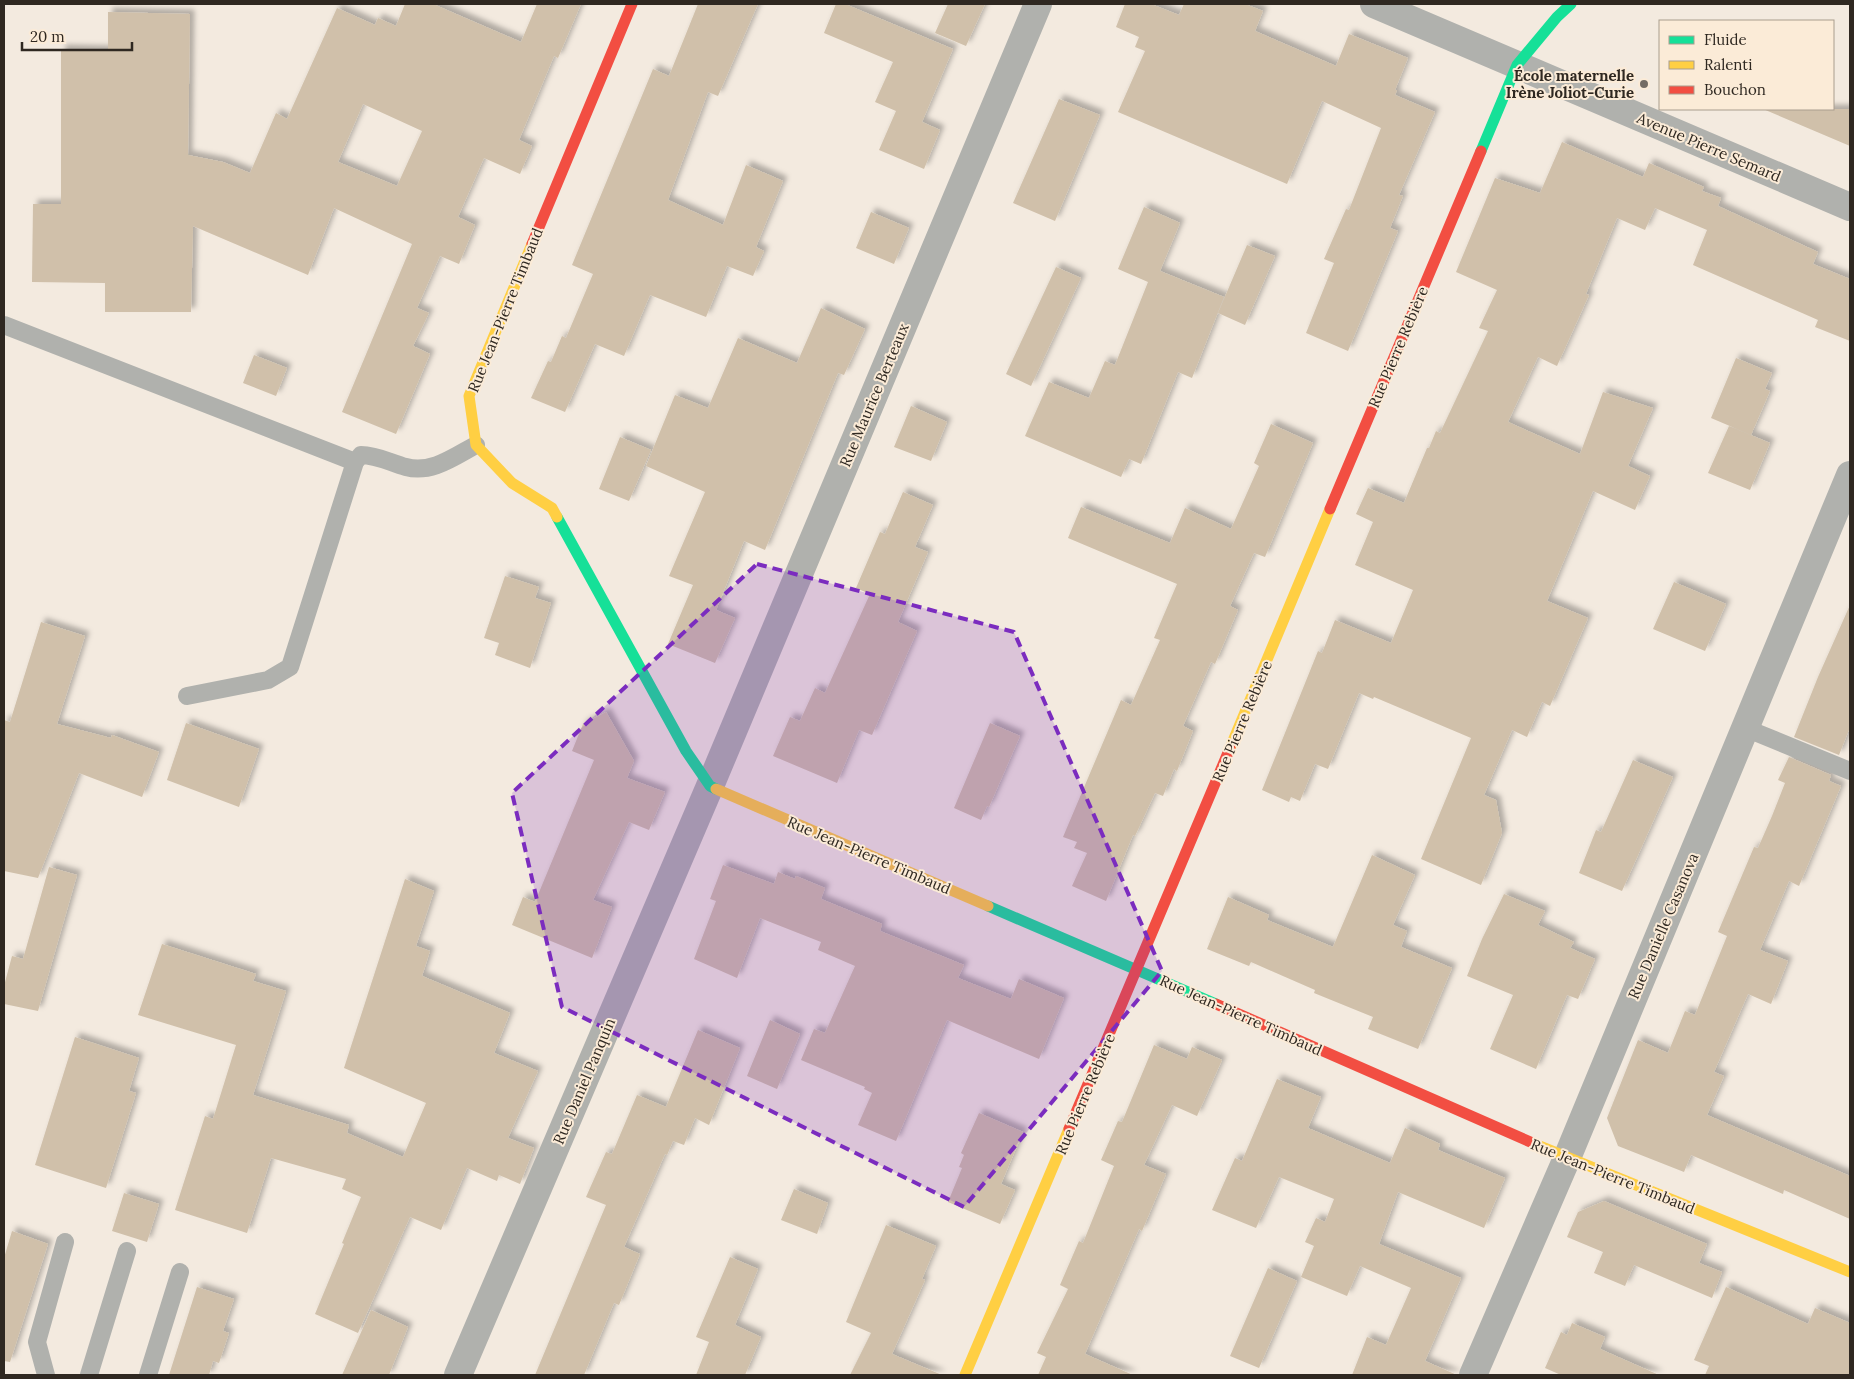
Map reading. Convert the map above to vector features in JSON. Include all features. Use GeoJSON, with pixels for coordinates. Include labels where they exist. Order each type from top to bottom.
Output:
{"type":"FeatureCollection","features":[{"type":"Feature","properties":{"kind":"street","name":"Rue Jean-Pierre Timbaud"},"geometry":{"type":"LineString","coordinates":[[476,445],[469,396],[632,4]]}},
{"type":"Feature","properties":{"kind":"street","name":"Rue Maurice Berteaux"},"geometry":{"type":"LineString","coordinates":[[710,786],[1038,4]]}},
{"type":"Feature","properties":{"kind":"street","name":"Avenue Pierre Semard"},"geometry":{"type":"LineString","coordinates":[[1374,4],[1850,207]]}},
{"type":"Feature","properties":{"kind":"street","name":"Rue Pierre Rebière"},"geometry":{"type":"LineString","coordinates":[[965,1375],[1138,969],[1517,66],[1557,17],[1571,4]]}},
{"type":"Feature","properties":{"kind":"street"},"geometry":{"type":"LineString","coordinates":[[476,445],[512,483],[552,508],[686,751],[710,786]]}},
{"type":"Feature","properties":{"kind":"street","name":"Rue Danielle Casanova"},"geometry":{"type":"LineString","coordinates":[[1473,1375],[1567,1158],[1850,476]]}},
{"type":"Feature","properties":{"kind":"street","name":"Rue Jean-Pierre Timbaud"},"geometry":{"type":"LineString","coordinates":[[710,786],[1138,969],[1567,1158],[1850,1272]]}},
{"type":"Feature","properties":{"kind":"street","name":"Rue Daniel Panquin"},"geometry":{"type":"LineString","coordinates":[[458,1375],[710,786]]}},
{"type":"Feature","properties":{"kind":"lane"},"geometry":{"type":"LineString","coordinates":[[4,325],[354,462]]}},
{"type":"Feature","properties":{"kind":"lane"},"geometry":{"type":"LineString","coordinates":[[186,696],[268,680],[290,667],[354,462],[361,455],[370,455],[408,468],[429,469],[476,445]]}},
{"type":"Feature","properties":{"kind":"lane"},"geometry":{"type":"LineString","coordinates":[[1745,728],[1850,772]]}},
{"type":"Feature","properties":{"kind":"lane"},"geometry":{"type":"LineString","coordinates":[[46,1375],[37,1342],[65,1242]]}},
{"type":"Feature","properties":{"kind":"lane"},"geometry":{"type":"LineString","coordinates":[[88,1375],[127,1251]]}},
{"type":"Feature","properties":{"kind":"lane"},"geometry":{"type":"LineString","coordinates":[[148,1375],[180,1272]]}},
{"type":"Feature","properties":{"kind":"highlighted area"},"geometry":{"type":"Polygon","coordinates":[[[757,564],[1014,632],[1162,971],[964,1207],[562,1007],[512,793],[757,564]]]}},
{"type":"Feature","properties":{"kind":"building"},"geometry":{"type":"Polygon","coordinates":[[[405,4],[433,4],[521,42],[537,4],[581,4],[558,58],[554,56],[519,140],[532,146],[520,174],[484,158],[458,217],[475,225],[459,264],[440,256],[417,308],[429,313],[413,346],[430,354],[396,434],[342,412],[412,244],[334,208],[308,275],[193,226],[191,312],[105,312],[105,283],[32,282],[33,204],[61,204],[61,49],[108,50],[108,12],[190,14],[188,155],[223,162],[250,173],[276,113],[287,119],[337,8],[375,25],[378,18],[396,26],[405,4]],[[363,104],[338,162],[397,186],[422,131],[363,104]]]}},
{"type":"Feature","properties":{"kind":"building"},"geometry":{"type":"Polygon","coordinates":[[[698,4],[758,4],[718,96],[708,92],[668,200],[723,225],[746,165],[783,181],[756,247],[764,251],[753,276],[727,266],[706,317],[650,295],[624,356],[595,344],[565,412],[531,398],[548,361],[551,362],[562,336],[566,338],[593,274],[572,265],[653,69],[669,76],[698,4]]]}},
{"type":"Feature","properties":{"kind":"building"},"geometry":{"type":"Polygon","coordinates":[[[836,4],[845,4],[953,49],[922,122],[940,130],[924,169],[879,150],[896,111],[875,102],[893,62],[824,33],[836,4]]]}},
{"type":"Feature","properties":{"kind":"building"},"geometry":{"type":"Polygon","coordinates":[[[948,4],[985,4],[966,46],[935,33],[948,4]]]}},
{"type":"Feature","properties":{"kind":"building"},"geometry":{"type":"Polygon","coordinates":[[[1125,4],[1151,4],[1179,15],[1184,4],[1245,4],[1263,11],[1255,31],[1336,66],[1349,34],[1408,58],[1395,90],[1397,90],[1395,95],[1435,112],[1399,195],[1403,196],[1390,228],[1398,231],[1348,351],[1306,333],[1334,263],[1324,259],[1346,209],[1349,210],[1381,128],[1322,101],[1287,184],[1118,112],[1145,51],[1135,47],[1139,37],[1116,27],[1125,4]]]}},
{"type":"Feature","properties":{"kind":"building"},"geometry":{"type":"Polygon","coordinates":[[[1059,99],[1100,115],[1055,221],[1013,203],[1059,99]]]}},
{"type":"Feature","properties":{"kind":"building"},"geometry":{"type":"Polygon","coordinates":[[[1850,109],[1850,146],[1765,110],[1850,109]]]}},
{"type":"Feature","properties":{"kind":"building"},"geometry":{"type":"Polygon","coordinates":[[[1562,142],[1643,177],[1649,163],[1704,187],[1702,191],[1721,198],[1718,206],[1818,252],[1813,264],[1850,279],[1850,341],[1815,327],[1818,320],[1693,265],[1707,230],[1655,208],[1645,230],[1617,218],[1586,294],[1589,295],[1557,366],[1538,357],[1508,422],[1580,454],[1603,392],[1653,408],[1628,466],[1650,476],[1635,510],[1593,491],[1547,601],[1588,618],[1550,706],[1542,702],[1527,737],[1512,730],[1484,795],[1496,800],[1502,833],[1481,885],[1421,859],[1471,738],[1374,697],[1373,699],[1359,693],[1328,769],[1315,764],[1300,801],[1291,797],[1289,802],[1262,790],[1318,651],[1322,653],[1335,620],[1391,643],[1413,590],[1355,565],[1373,522],[1356,514],[1368,488],[1404,503],[1427,448],[1429,448],[1436,431],[1440,433],[1488,331],[1479,328],[1497,290],[1456,272],[1495,178],[1540,193],[1562,142]]]}},
{"type":"Feature","properties":{"kind":"building"},"geometry":{"type":"Polygon","coordinates":[[[1144,207],[1180,223],[1160,271],[1224,297],[1192,378],[1178,372],[1141,464],[1129,459],[1121,477],[1025,436],[1049,382],[1089,398],[1105,361],[1115,365],[1148,282],[1118,269],[1144,207]]]}},
{"type":"Feature","properties":{"kind":"building"},"geometry":{"type":"Polygon","coordinates":[[[871,212],[909,228],[894,264],[856,248],[871,212]]]}},
{"type":"Feature","properties":{"kind":"building"},"geometry":{"type":"Polygon","coordinates":[[[1247,245],[1275,256],[1245,325],[1218,313],[1247,245]]]}},
{"type":"Feature","properties":{"kind":"building"},"geometry":{"type":"Polygon","coordinates":[[[1056,267],[1081,278],[1031,386],[1006,374],[1056,267]]]}},
{"type":"Feature","properties":{"kind":"building"},"geometry":{"type":"Polygon","coordinates":[[[821,308],[865,329],[844,375],[838,373],[765,550],[744,541],[716,610],[735,618],[715,663],[668,644],[693,585],[669,576],[705,492],[646,466],[675,395],[708,408],[738,338],[797,363],[821,308]]]}},
{"type":"Feature","properties":{"kind":"building"},"geometry":{"type":"Polygon","coordinates":[[[254,355],[287,368],[276,396],[243,383],[254,355]]]}},
{"type":"Feature","properties":{"kind":"building"},"geometry":{"type":"Polygon","coordinates":[[[1736,358],[1772,373],[1765,389],[1770,391],[1751,435],[1711,418],[1736,358]]]}},
{"type":"Feature","properties":{"kind":"building"},"geometry":{"type":"Polygon","coordinates":[[[911,406],[947,422],[931,461],[894,447],[911,406]]]}},
{"type":"Feature","properties":{"kind":"building"},"geometry":{"type":"Polygon","coordinates":[[[1271,424],[1313,443],[1265,557],[1254,553],[1230,606],[1238,610],[1215,664],[1211,662],[1183,726],[1193,731],[1177,771],[1174,769],[1163,796],[1155,793],[1135,836],[1133,835],[1106,901],[1072,886],[1087,853],[1074,848],[1077,842],[1063,837],[1121,700],[1131,705],[1160,640],[1154,638],[1177,584],[1068,538],[1081,507],[1170,543],[1185,508],[1231,529],[1259,466],[1254,463],[1271,424]]]}},
{"type":"Feature","properties":{"kind":"building"},"geometry":{"type":"Polygon","coordinates":[[[1729,426],[1770,443],[1750,490],[1708,473],[1729,426]]]}},
{"type":"Feature","properties":{"kind":"building"},"geometry":{"type":"Polygon","coordinates":[[[620,437],[651,450],[629,501],[599,489],[620,437]]]}},
{"type":"Feature","properties":{"kind":"building"},"geometry":{"type":"Polygon","coordinates":[[[903,492],[933,505],[915,547],[928,552],[898,622],[917,631],[872,735],[859,730],[837,783],[773,756],[790,717],[800,721],[815,688],[825,693],[870,594],[856,588],[880,532],[885,534],[903,492]]]}},
{"type":"Feature","properties":{"kind":"building"},"geometry":{"type":"Polygon","coordinates":[[[505,576],[539,587],[535,598],[551,603],[530,668],[495,655],[499,643],[484,638],[505,576]]]}},
{"type":"Feature","properties":{"kind":"building"},"geometry":{"type":"Polygon","coordinates":[[[1674,582],[1726,604],[1705,651],[1653,629],[1674,582]]]}},
{"type":"Feature","properties":{"kind":"building"},"geometry":{"type":"Polygon","coordinates":[[[1850,605],[1850,727],[1839,755],[1794,737],[1850,605]]]}},
{"type":"Feature","properties":{"kind":"building"},"geometry":{"type":"Polygon","coordinates":[[[41,622],[85,636],[57,724],[111,738],[112,735],[159,752],[142,797],[79,773],[38,878],[4,871],[4,720],[10,722],[41,622]]]}},
{"type":"Feature","properties":{"kind":"building"},"geometry":{"type":"Polygon","coordinates":[[[606,712],[634,761],[627,778],[665,792],[649,830],[629,822],[593,900],[612,907],[592,958],[512,925],[523,897],[535,902],[594,760],[572,751],[583,724],[606,712]]]}},
{"type":"Feature","properties":{"kind":"building"},"geometry":{"type":"Polygon","coordinates":[[[186,723],[259,749],[239,807],[167,780],[186,723]]]}},
{"type":"Feature","properties":{"kind":"building"},"geometry":{"type":"Polygon","coordinates":[[[990,723],[1020,736],[989,807],[987,806],[981,820],[954,808],[990,723]]]}},
{"type":"Feature","properties":{"kind":"building"},"geometry":{"type":"Polygon","coordinates":[[[1789,757],[1831,775],[1829,781],[1841,786],[1799,886],[1789,881],[1760,950],[1788,961],[1771,1004],[1748,994],[1714,1072],[1724,1076],[1707,1115],[1850,1176],[1850,1219],[1784,1190],[1783,1194],[1691,1155],[1684,1172],[1618,1146],[1607,1118],[1638,1040],[1668,1053],[1685,1011],[1695,1015],[1727,936],[1718,932],[1754,847],[1758,848],[1772,816],[1785,783],[1778,780],[1789,757]]]}},
{"type":"Feature","properties":{"kind":"building"},"geometry":{"type":"Polygon","coordinates":[[[1633,760],[1673,777],[1622,891],[1579,873],[1596,830],[1601,832],[1633,760]]]}},
{"type":"Feature","properties":{"kind":"building"},"geometry":{"type":"Polygon","coordinates":[[[1372,855],[1415,875],[1393,925],[1407,931],[1401,947],[1452,968],[1418,1049],[1368,1029],[1373,1017],[1314,993],[1315,990],[1251,962],[1249,966],[1207,949],[1228,897],[1269,915],[1267,920],[1333,947],[1372,855]]]}},
{"type":"Feature","properties":{"kind":"building"},"geometry":{"type":"Polygon","coordinates":[[[723,865],[774,884],[778,872],[795,879],[796,876],[825,888],[821,899],[882,924],[880,931],[964,965],[958,978],[1011,999],[1019,979],[1064,998],[1039,1059],[947,1020],[896,1141],[858,1125],[872,1093],[864,1089],[865,1087],[801,1060],[814,1029],[825,1033],[855,966],[818,950],[821,942],[760,918],[737,978],[694,959],[716,901],[710,899],[723,865]]]}},
{"type":"Feature","properties":{"kind":"building"},"geometry":{"type":"Polygon","coordinates":[[[49,867],[77,875],[38,1011],[4,1004],[4,986],[12,956],[23,959],[49,867]]]}},
{"type":"Feature","properties":{"kind":"building"},"geometry":{"type":"Polygon","coordinates":[[[405,879],[434,891],[416,946],[430,951],[422,976],[510,1013],[494,1053],[538,1071],[508,1138],[534,1148],[520,1184],[499,1175],[497,1181],[467,1168],[441,1230],[410,1217],[358,1333],[315,1314],[361,1197],[342,1189],[346,1179],[271,1158],[247,1233],[175,1210],[205,1116],[213,1119],[236,1045],[138,1015],[162,944],[256,974],[253,981],[286,991],[253,1095],[349,1125],[347,1133],[403,1157],[426,1103],[344,1068],[405,879]]]}},
{"type":"Feature","properties":{"kind":"building"},"geometry":{"type":"Polygon","coordinates":[[[1504,894],[1545,911],[1538,925],[1574,942],[1570,948],[1595,959],[1578,999],[1567,995],[1536,1069],[1490,1049],[1513,995],[1467,976],[1482,939],[1504,894]]]}},
{"type":"Feature","properties":{"kind":"building"},"geometry":{"type":"Polygon","coordinates":[[[770,1020],[800,1034],[777,1089],[747,1076],[770,1020]]]}},
{"type":"Feature","properties":{"kind":"building"},"geometry":{"type":"Polygon","coordinates":[[[698,1030],[740,1048],[709,1125],[695,1118],[684,1145],[673,1141],[667,1155],[665,1154],[624,1247],[640,1254],[619,1305],[614,1303],[584,1375],[535,1375],[606,1205],[586,1197],[606,1152],[612,1154],[637,1095],[666,1107],[698,1030]]]}},
{"type":"Feature","properties":{"kind":"building"},"geometry":{"type":"Polygon","coordinates":[[[75,1037],[139,1058],[129,1091],[136,1093],[106,1188],[35,1165],[75,1037]]]}},
{"type":"Feature","properties":{"kind":"building"},"geometry":{"type":"Polygon","coordinates":[[[1154,1045],[1187,1059],[1192,1047],[1222,1060],[1197,1116],[1172,1105],[1144,1165],[1166,1174],[1142,1231],[1139,1229],[1085,1354],[1133,1375],[1038,1375],[1046,1357],[1037,1353],[1068,1289],[1060,1285],[1079,1241],[1083,1243],[1114,1166],[1101,1160],[1118,1121],[1122,1122],[1154,1045]]]}},
{"type":"Feature","properties":{"kind":"building"},"geometry":{"type":"Polygon","coordinates":[[[1277,1079],[1321,1097],[1308,1128],[1390,1163],[1405,1128],[1440,1144],[1438,1150],[1505,1178],[1484,1228],[1398,1192],[1379,1244],[1461,1278],[1425,1361],[1457,1375],[1352,1375],[1367,1337],[1386,1345],[1411,1288],[1360,1266],[1347,1296],[1301,1277],[1314,1246],[1305,1242],[1316,1218],[1325,1222],[1334,1199],[1279,1177],[1256,1228],[1212,1210],[1235,1158],[1242,1161],[1277,1079]]]}},
{"type":"Feature","properties":{"kind":"building"},"geometry":{"type":"Polygon","coordinates":[[[979,1113],[1023,1132],[1001,1184],[1015,1190],[1000,1224],[948,1202],[962,1168],[959,1167],[964,1155],[961,1153],[979,1113]]]}},
{"type":"Feature","properties":{"kind":"building"},"geometry":{"type":"Polygon","coordinates":[[[794,1189],[828,1203],[817,1234],[781,1220],[794,1189]]]}},
{"type":"Feature","properties":{"kind":"building"},"geometry":{"type":"Polygon","coordinates":[[[124,1193],[159,1204],[147,1242],[112,1231],[124,1193]]]}},
{"type":"Feature","properties":{"kind":"building"},"geometry":{"type":"Polygon","coordinates":[[[1604,1201],[1707,1244],[1699,1263],[1722,1272],[1712,1298],[1634,1265],[1625,1286],[1594,1273],[1603,1252],[1567,1237],[1578,1212],[1604,1201]]]}},
{"type":"Feature","properties":{"kind":"building"},"geometry":{"type":"Polygon","coordinates":[[[886,1225],[936,1246],[922,1279],[925,1280],[892,1354],[942,1375],[850,1375],[871,1333],[846,1322],[886,1225]]]}},
{"type":"Feature","properties":{"kind":"building"},"geometry":{"type":"Polygon","coordinates":[[[12,1231],[48,1244],[10,1362],[4,1361],[4,1258],[12,1231]]]}},
{"type":"Feature","properties":{"kind":"building"},"geometry":{"type":"Polygon","coordinates":[[[730,1257],[758,1269],[735,1325],[761,1337],[745,1375],[696,1375],[709,1342],[696,1337],[730,1257]]]}},
{"type":"Feature","properties":{"kind":"building"},"geometry":{"type":"Polygon","coordinates":[[[1268,1268],[1297,1281],[1259,1368],[1230,1356],[1268,1268]]]}},
{"type":"Feature","properties":{"kind":"building"},"geometry":{"type":"Polygon","coordinates":[[[197,1287],[234,1299],[223,1331],[229,1333],[219,1363],[213,1361],[209,1375],[169,1375],[197,1287]]]}},
{"type":"Feature","properties":{"kind":"building"},"geometry":{"type":"Polygon","coordinates":[[[1726,1287],[1808,1324],[1815,1308],[1850,1323],[1850,1375],[1705,1375],[1709,1366],[1694,1360],[1726,1287]]]}},
{"type":"Feature","properties":{"kind":"building"},"geometry":{"type":"Polygon","coordinates":[[[371,1310],[408,1327],[389,1375],[342,1375],[371,1310]]]}},
{"type":"Feature","properties":{"kind":"building"},"geometry":{"type":"Polygon","coordinates":[[[1572,1323],[1605,1337],[1600,1349],[1659,1375],[1561,1375],[1545,1368],[1561,1332],[1567,1335],[1572,1323]]]}},
{"type":"Feature","properties":{"kind":"traffic: fast"},"geometry":{"type":"LineString","coordinates":[[1481,151],[1517,65],[1557,17],[1571,4]]}},
{"type":"Feature","properties":{"kind":"traffic: fast"},"geometry":{"type":"LineString","coordinates":[[557,517],[686,751],[710,786],[716,789]]}},
{"type":"Feature","properties":{"kind":"traffic: fast"},"geometry":{"type":"LineString","coordinates":[[988,906],[1216,1004]]}},
{"type":"Feature","properties":{"kind":"traffic: slow"},"geometry":{"type":"LineString","coordinates":[[532,244],[469,396],[476,445],[512,483],[552,508],[557,517]]}},
{"type":"Feature","properties":{"kind":"traffic: slow"},"geometry":{"type":"LineString","coordinates":[[1230,748],[1330,509]]}},
{"type":"Feature","properties":{"kind":"traffic: slow"},"geometry":{"type":"LineString","coordinates":[[716,789],[988,906]]}},
{"type":"Feature","properties":{"kind":"traffic: slow"},"geometry":{"type":"LineString","coordinates":[[965,1375],[1069,1129]]}},
{"type":"Feature","properties":{"kind":"traffic: slow"},"geometry":{"type":"LineString","coordinates":[[1535,1144],[1850,1272]]}},
{"type":"Feature","properties":{"kind":"traffic: jam"},"geometry":{"type":"LineString","coordinates":[[532,244],[632,4]]}},
{"type":"Feature","properties":{"kind":"traffic: jam"},"geometry":{"type":"LineString","coordinates":[[1330,509],[1481,151]]}},
{"type":"Feature","properties":{"kind":"traffic: jam"},"geometry":{"type":"LineString","coordinates":[[1069,1129],[1230,748]]}},
{"type":"Feature","properties":{"kind":"traffic: jam"},"geometry":{"type":"LineString","coordinates":[[1216,1004],[1535,1144]]}},
{"type":"Feature","properties":{"kind":"place","name":"École maternelle Irène Joliot-Curie"},"geometry":{"type":"Point","coordinates":[1644,84]}}]}
